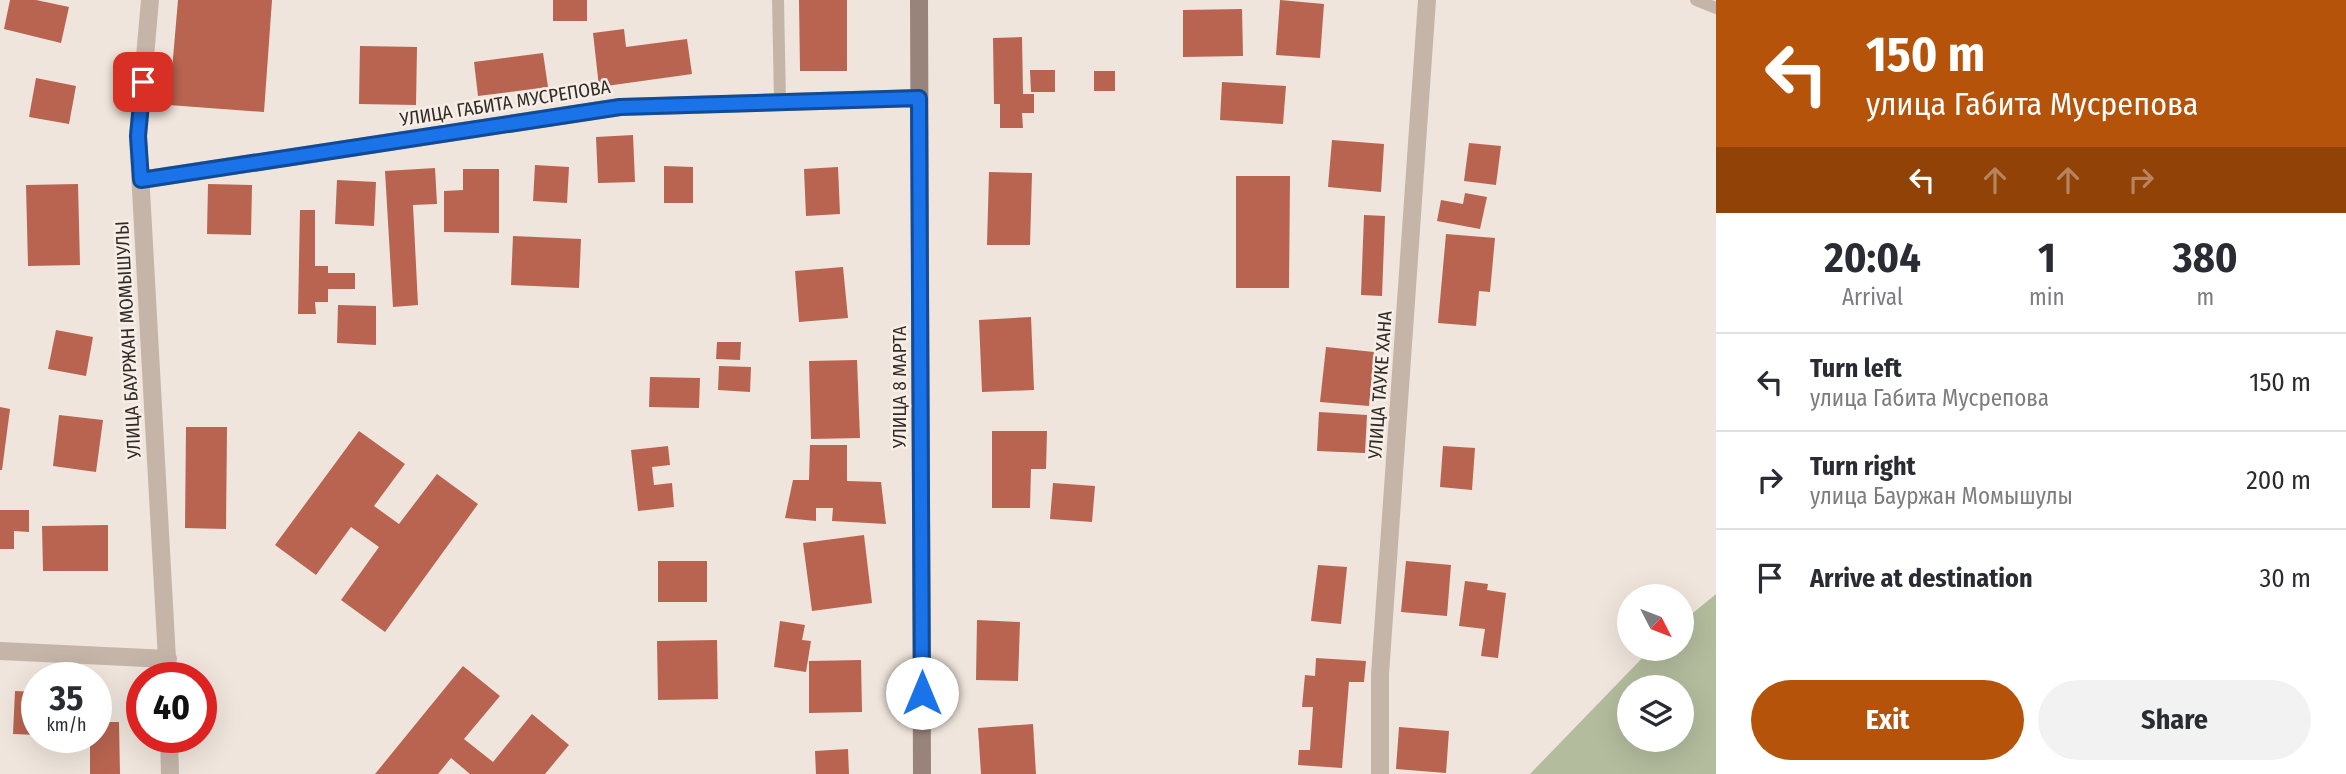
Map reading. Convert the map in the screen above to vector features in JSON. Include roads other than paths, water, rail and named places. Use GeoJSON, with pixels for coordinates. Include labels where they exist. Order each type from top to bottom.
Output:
{"type":"FeatureCollection","features":[{"type":"Feature","properties":{"kind":"street","name":"УЛИЦА БАУРЖАН МОМЫШУЛЫ"},"geometry":{"type":"LineString","coordinates":[[150,0],[138,136],[162,600],[168,659]]}},
{"type":"Feature","properties":{"kind":"street","name":"УЛИЦА 8 МАРТА"},"geometry":{"type":"LineString","coordinates":[[919,0],[922,774]]}},
{"type":"Feature","properties":{"kind":"street","name":"УЛИЦА ТАУКЕ ХАНА"},"geometry":{"type":"LineString","coordinates":[[1380,774],[1380,674],[1427,0]]}},
{"type":"Feature","properties":{"kind":"street","name":"УЛИЦА ГАБИТА МУСРЕПОВА"},"geometry":{"type":"LineString","coordinates":[[141,180],[620,107],[919,98]]}},
{"type":"Feature","properties":{"kind":"street"},"geometry":{"type":"LineString","coordinates":[[0,651],[168,659]]}},
{"type":"Feature","properties":{"kind":"street"},"geometry":{"type":"LineString","coordinates":[[169,753],[170,774]]}},
{"type":"Feature","properties":{"kind":"lane"},"geometry":{"type":"LineString","coordinates":[[778,0],[780,102]]}},
{"type":"Feature","properties":{"kind":"lane"},"geometry":{"type":"LineString","coordinates":[[1696,0],[1716,8]]}}]}
